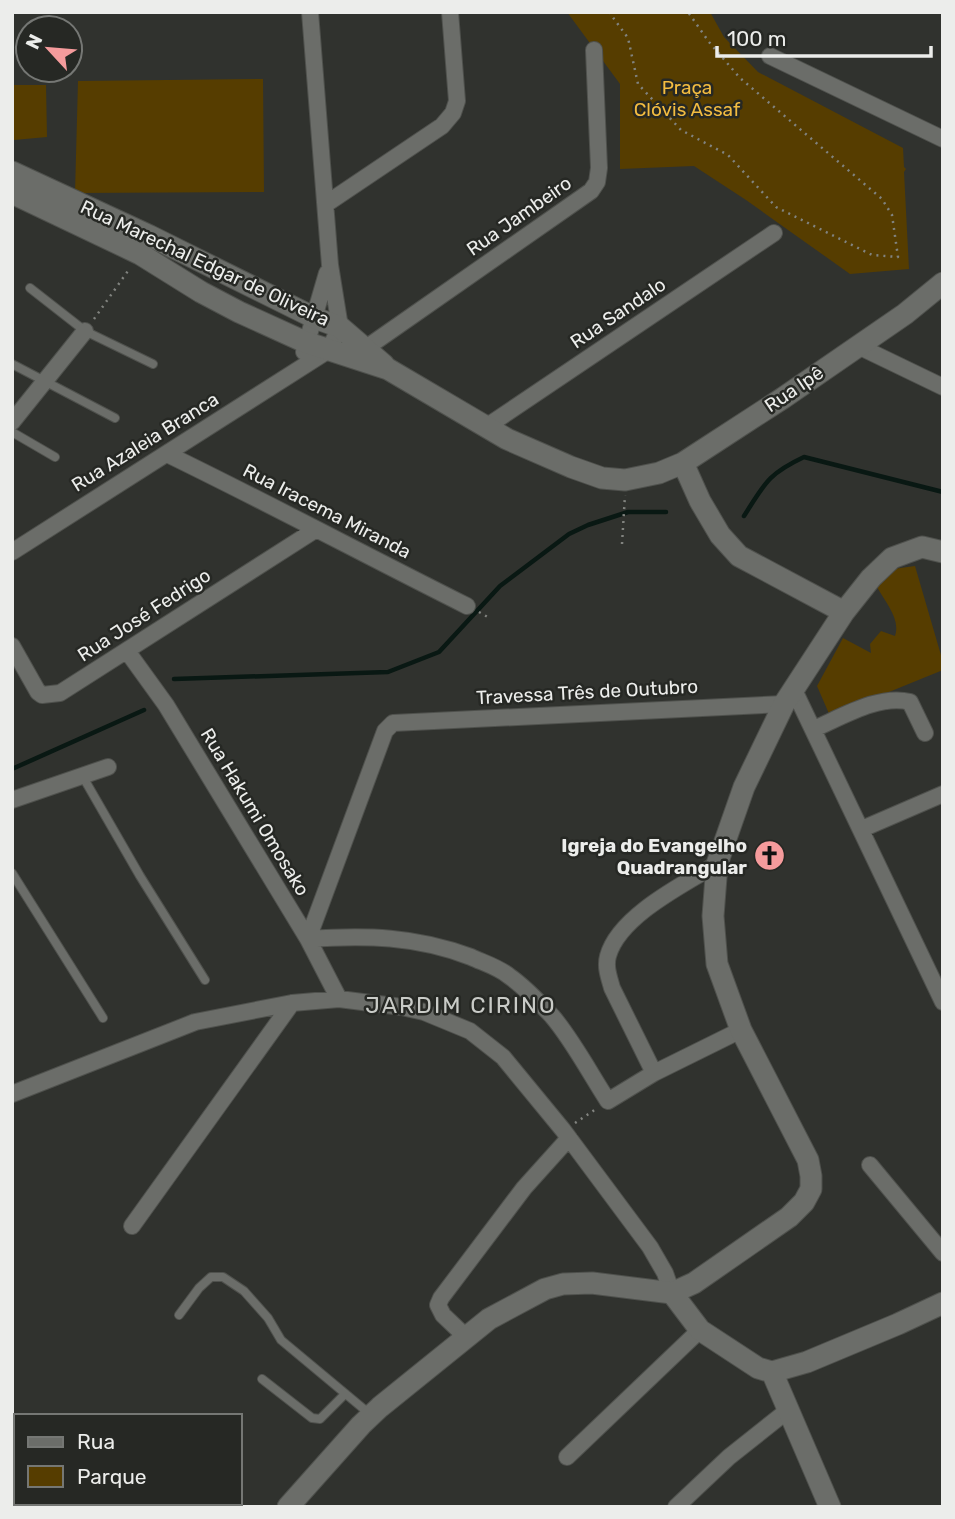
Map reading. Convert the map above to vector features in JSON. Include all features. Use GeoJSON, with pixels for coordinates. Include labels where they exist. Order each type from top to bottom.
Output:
{"type":"FeatureCollection","features":[{"type":"Feature","properties":{"kind":"main road","name":"Rua Marechal Edgar de Oliveira"},"geometry":{"type":"LineString","coordinates":[[12,172],[150,236],[315,318],[340,327],[361,353],[486,427],[572,467],[602,478],[625,480],[640,478],[683,463]]}},
{"type":"Feature","properties":{"kind":"main road","name":"Rua Marechal Edgar de Oliveira"},"geometry":{"type":"LineString","coordinates":[[14,198],[140,254],[201,292],[305,342],[329,351],[361,353]]}},
{"type":"Feature","properties":{"kind":"main road","name":"Rua Ipê"},"geometry":{"type":"LineString","coordinates":[[683,463],[905,314],[943,283]]}},
{"type":"Feature","properties":{"kind":"main road","name":"Rua Ipê"},"geometry":{"type":"LineString","coordinates":[[905,314],[943,301]]}},
{"type":"Feature","properties":{"kind":"main road"},"geometry":{"type":"LineString","coordinates":[[683,463],[699,501],[720,535],[739,556],[844,612]]}},
{"type":"Feature","properties":{"kind":"main road"},"geometry":{"type":"LineString","coordinates":[[288,1507],[371,1415],[465,1336],[518,1303],[545,1289],[563,1284],[592,1283],[672,1293],[694,1283],[789,1217],[804,1202],[811,1189],[808,1160],[741,1030],[717,964],[713,943],[713,916],[717,864],[744,787],[788,696],[844,612],[871,578],[892,558],[922,547],[943,552]]}},
{"type":"Feature","properties":{"kind":"main road"},"geometry":{"type":"LineString","coordinates":[[672,1293],[700,1330],[758,1368],[772,1372],[807,1362],[943,1303]]}},
{"type":"Feature","properties":{"kind":"main road"},"geometry":{"type":"LineString","coordinates":[[772,1372],[830,1507]]}},
{"type":"Feature","properties":{"kind":"street"},"geometry":{"type":"LineString","coordinates":[[310,12],[330,265],[340,327],[329,351]]}},
{"type":"Feature","properties":{"kind":"street"},"geometry":{"type":"LineString","coordinates":[[326,204],[442,126],[453,113],[457,101],[450,12]]}},
{"type":"Feature","properties":{"kind":"street","name":"Rua Jambeiro"},"geometry":{"type":"LineString","coordinates":[[361,353],[591,191],[597,182],[599,168],[594,50]]}},
{"type":"Feature","properties":{"kind":"street"},"geometry":{"type":"LineString","coordinates":[[770,56],[943,139]]}},
{"type":"Feature","properties":{"kind":"street","name":"Rua Sandalo"},"geometry":{"type":"LineString","coordinates":[[486,427],[774,233]]}},
{"type":"Feature","properties":{"kind":"street"},"geometry":{"type":"LineString","coordinates":[[301,368],[305,342],[330,265]]}},
{"type":"Feature","properties":{"kind":"street"},"geometry":{"type":"LineString","coordinates":[[12,422],[46,383],[85,331]]}},
{"type":"Feature","properties":{"kind":"street"},"geometry":{"type":"LineString","coordinates":[[858,346],[943,387]]}},
{"type":"Feature","properties":{"kind":"street","name":"Rua Azaleia Branca"},"geometry":{"type":"LineString","coordinates":[[12,552],[329,351]]}},
{"type":"Feature","properties":{"kind":"street","name":"Rua Iracema Miranda"},"geometry":{"type":"LineString","coordinates":[[167,454],[467,606]]}},
{"type":"Feature","properties":{"kind":"street","name":"Rua José Fedrigo"},"geometry":{"type":"LineString","coordinates":[[12,646],[32,684],[42,695],[60,693],[315,530]]}},
{"type":"Feature","properties":{"kind":"street","name":"Rua Hakumi Omosako"},"geometry":{"type":"LineString","coordinates":[[127,651],[166,705],[307,939],[339,999]]}},
{"type":"Feature","properties":{"kind":"street"},"geometry":{"type":"LineString","coordinates":[[788,696],[814,729],[943,1002]]}},
{"type":"Feature","properties":{"kind":"street","name":"Travessa Três de Outubro"},"geometry":{"type":"LineString","coordinates":[[307,939],[385,731],[393,723],[788,696]]}},
{"type":"Feature","properties":{"kind":"street"},"geometry":{"type":"LineString","coordinates":[[814,729],[867,707],[891,699],[900,699],[910,702],[925,733]]}},
{"type":"Feature","properties":{"kind":"street"},"geometry":{"type":"LineString","coordinates":[[12,800],[108,767]]}},
{"type":"Feature","properties":{"kind":"street"},"geometry":{"type":"LineString","coordinates":[[862,830],[943,794]]}},
{"type":"Feature","properties":{"kind":"street"},"geometry":{"type":"LineString","coordinates":[[654,1073],[612,988],[607,974],[607,957],[622,931],[642,913],[674,889],[717,864]]}},
{"type":"Feature","properties":{"kind":"street"},"geometry":{"type":"LineString","coordinates":[[307,939],[390,937],[419,941],[452,950],[508,975],[554,1018],[608,1101],[654,1073],[741,1030]]}},
{"type":"Feature","properties":{"kind":"street"},"geometry":{"type":"LineString","coordinates":[[12,1094],[195,1022],[292,1003],[339,999],[424,1012],[470,1031],[503,1057],[566,1134],[650,1247],[665,1273],[672,1293]]}},
{"type":"Feature","properties":{"kind":"street"},"geometry":{"type":"LineString","coordinates":[[132,1226],[292,1003]]}},
{"type":"Feature","properties":{"kind":"street"},"geometry":{"type":"LineString","coordinates":[[465,1336],[443,1315],[438,1305],[441,1298],[566,1134]]}},
{"type":"Feature","properties":{"kind":"street"},"geometry":{"type":"LineString","coordinates":[[870,1165],[943,1253]]}},
{"type":"Feature","properties":{"kind":"street"},"geometry":{"type":"LineString","coordinates":[[567,1457],[700,1330]]}},
{"type":"Feature","properties":{"kind":"street"},"geometry":{"type":"LineString","coordinates":[[676,1507],[729,1457],[787,1411]]}},
{"type":"Feature","properties":{"kind":"lane"},"geometry":{"type":"LineString","coordinates":[[30,288],[85,331],[153,364]]}},
{"type":"Feature","properties":{"kind":"lane"},"geometry":{"type":"LineString","coordinates":[[12,364],[115,418]]}},
{"type":"Feature","properties":{"kind":"lane"},"geometry":{"type":"LineString","coordinates":[[12,432],[55,457]]}},
{"type":"Feature","properties":{"kind":"lane"},"geometry":{"type":"LineString","coordinates":[[83,777],[140,876],[205,980]]}},
{"type":"Feature","properties":{"kind":"lane"},"geometry":{"type":"LineString","coordinates":[[12,873],[103,1018]]}},
{"type":"Feature","properties":{"kind":"lane"},"geometry":{"type":"LineString","coordinates":[[179,1315],[199,1287],[211,1277],[223,1277],[244,1291],[257,1305],[281,1340],[371,1415]]}},
{"type":"Feature","properties":{"kind":"lane"},"geometry":{"type":"LineString","coordinates":[[261,1378],[312,1418],[320,1419],[345,1394]]}},
{"type":"Feature","properties":{"kind":"path"},"geometry":{"type":"LineString","coordinates":[[608,12],[628,38],[638,84],[681,130],[728,155],[776,207],[873,255],[898,257],[892,215],[882,199],[740,78],[688,12]]}},
{"type":"Feature","properties":{"kind":"path"},"geometry":{"type":"LineString","coordinates":[[85,331],[140,254]]}},
{"type":"Feature","properties":{"kind":"path"},"geometry":{"type":"LineString","coordinates":[[622,544],[625,500]]}},
{"type":"Feature","properties":{"kind":"path"},"geometry":{"type":"LineString","coordinates":[[566,1134],[608,1101]]}},
{"type":"Feature","properties":{"kind":"green space","name":"Praça Clóvis Assaf"},"geometry":{"type":"Polygon","coordinates":[[[567,12],[710,12],[724,37],[758,72],[903,148],[909,269],[850,274],[694,166],[620,169],[620,84],[567,12]]]}},
{"type":"Feature","properties":{"kind":"green space"},"geometry":{"type":"Polygon","coordinates":[[[263,79],[264,192],[75,193],[78,84],[84,84],[84,81],[263,79]]]}},
{"type":"Feature","properties":{"kind":"green space"},"geometry":{"type":"Polygon","coordinates":[[[13,85],[46,85],[47,137],[14,140],[13,85]]]}},
{"type":"Feature","properties":{"kind":"green space"},"geometry":{"type":"Polygon","coordinates":[[[915,566],[943,670],[830,716],[817,686],[843,638],[871,653],[870,644],[881,631],[895,636],[894,617],[877,587],[893,569],[915,566]]]}},
{"type":"Feature","properties":{"kind":"waterway"},"geometry":{"type":"LineString","coordinates":[[744,516],[768,480],[804,457],[943,492]]}},
{"type":"Feature","properties":{"kind":"waterway"},"geometry":{"type":"LineString","coordinates":[[174,679],[388,672],[439,652],[500,586],[569,534],[628,512],[666,512]]}},
{"type":"Feature","properties":{"kind":"waterway"},"geometry":{"type":"LineString","coordinates":[[12,769],[144,710]]}},
{"type":"Feature","properties":{"kind":"place","name":"Igreja do Evangelho Quadrangular"},"geometry":{"type":"Point","coordinates":[770,856]}},
{"type":"Feature","properties":{"kind":"district","name":"JARDIM CIRINO"},"geometry":{"type":"Point","coordinates":[461,1005]}}]}
